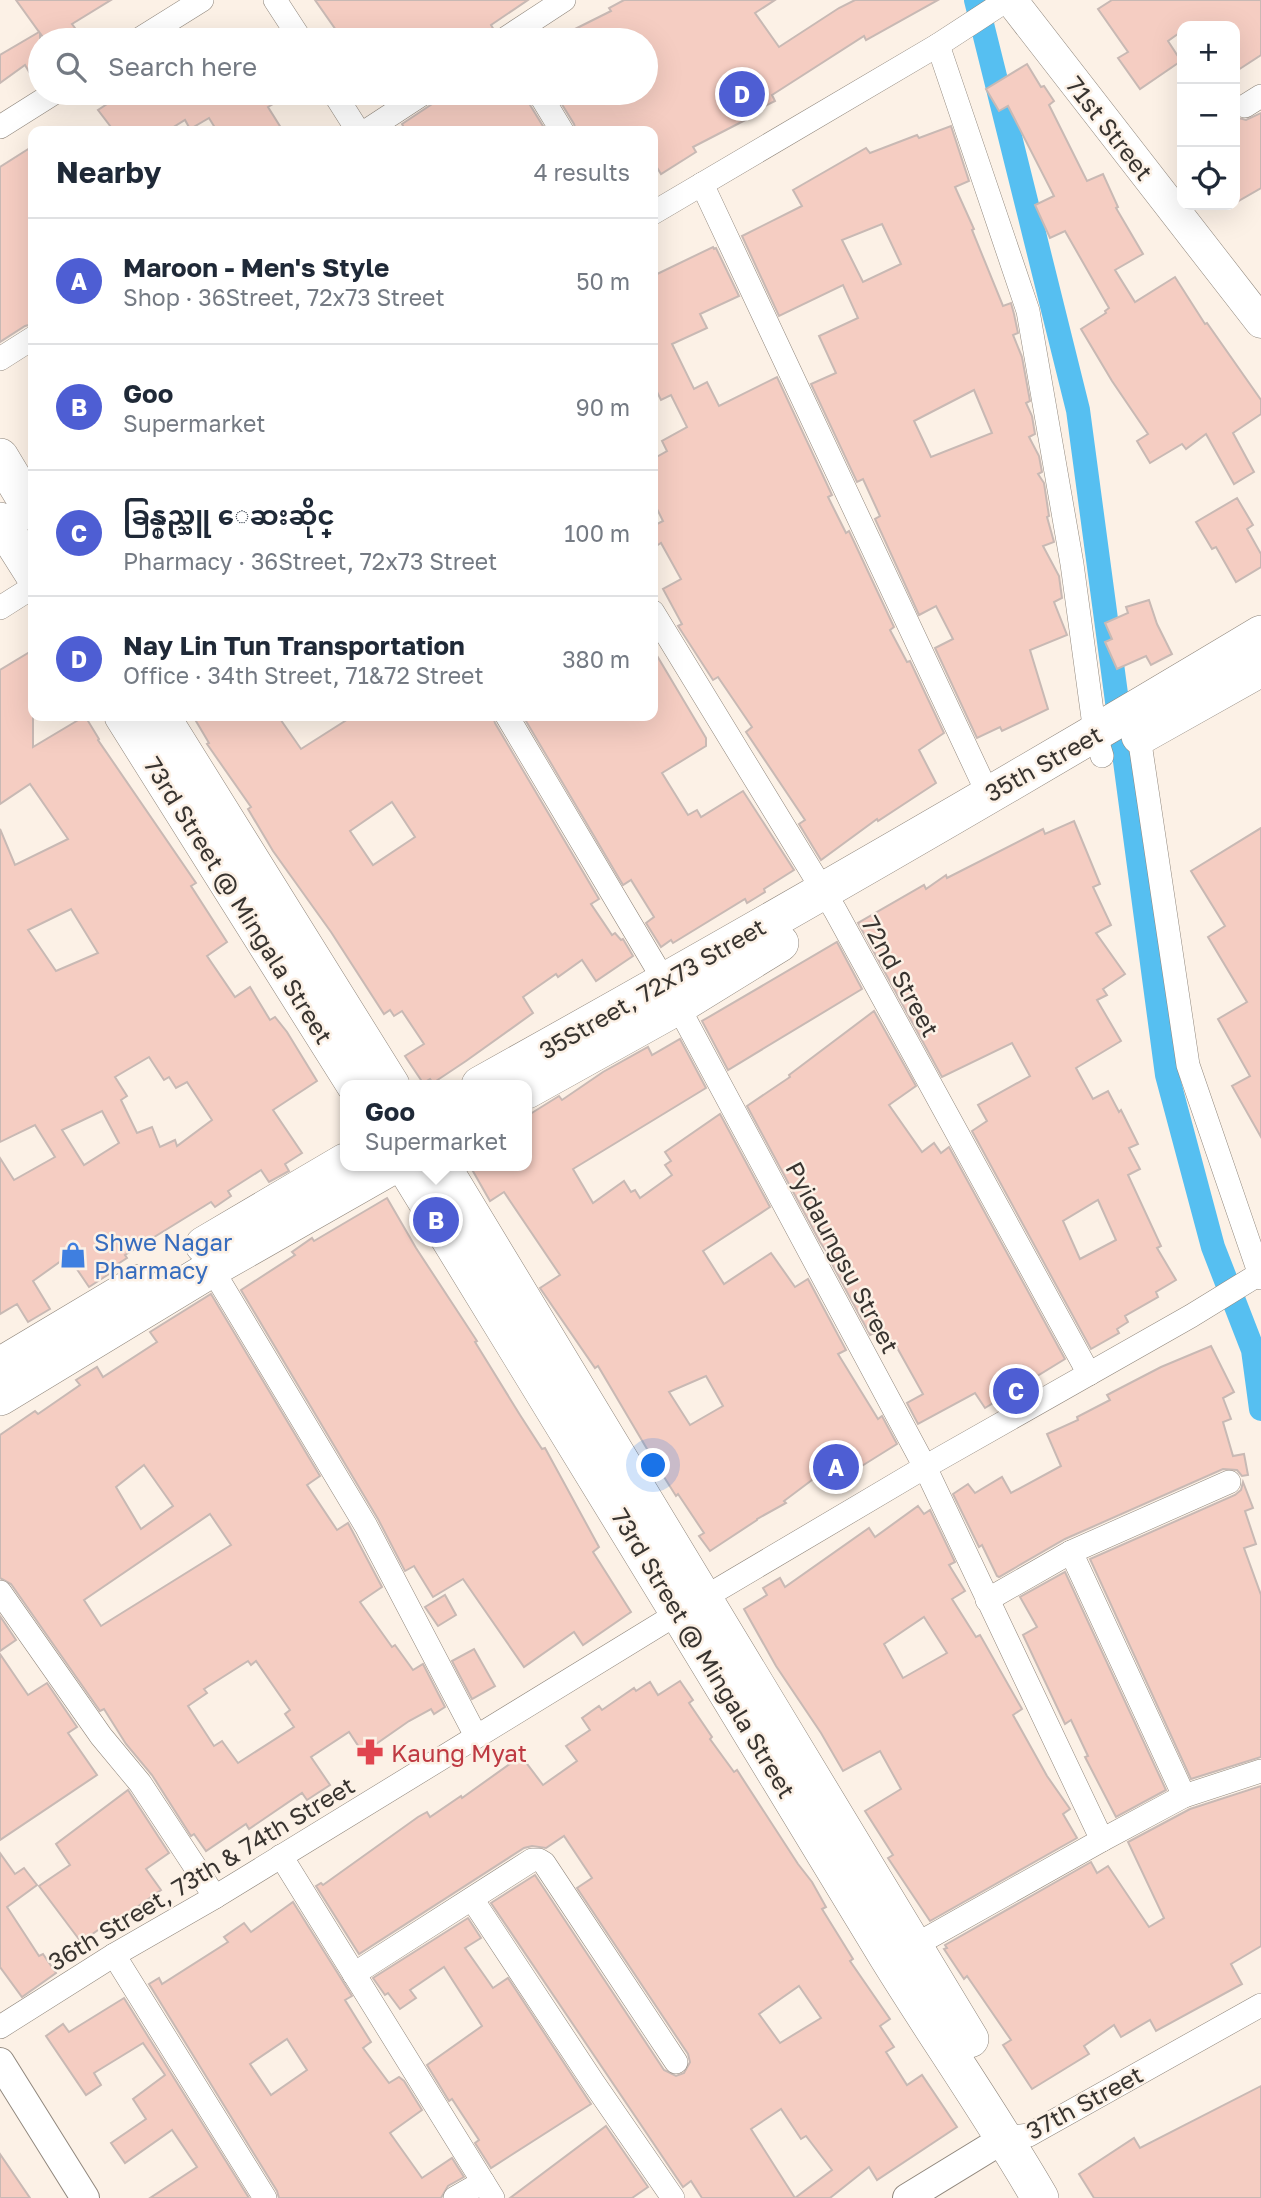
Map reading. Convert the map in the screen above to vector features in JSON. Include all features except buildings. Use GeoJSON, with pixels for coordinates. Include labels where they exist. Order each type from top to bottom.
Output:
{"type":"FeatureCollection","features":[{"type":"Feature","properties":{"kind":"main road","name":"71st Street"},"geometry":{"type":"LineString","coordinates":[[1003,3],[1261,322]]}},
{"type":"Feature","properties":{"kind":"main road"},"geometry":{"type":"LineString","coordinates":[[0,457],[28,504]]}},
{"type":"Feature","properties":{"kind":"main road"},"geometry":{"type":"LineString","coordinates":[[0,521],[28,565]]}},
{"type":"Feature","properties":{"kind":"main road","name":"35th Street"},"geometry":{"type":"LineString","coordinates":[[829,900],[1119,733],[1261,634]]}},
{"type":"Feature","properties":{"kind":"main road","name":"35th Street"},"geometry":{"type":"LineString","coordinates":[[829,900],[988,794],[1261,668]]}},
{"type":"Feature","properties":{"kind":"main road","name":"73rd Street @ Mingala Street"},"geometry":{"type":"LineString","coordinates":[[126,721],[352,1080]]}},
{"type":"Feature","properties":{"kind":"main road","name":"73rd Street @ Mingala Street"},"geometry":{"type":"LineString","coordinates":[[164,721],[388,1080]]}},
{"type":"Feature","properties":{"kind":"main road","name":"35Street, 72x73 Street"},"geometry":{"type":"LineString","coordinates":[[532,1087],[672,994],[829,900]]}},
{"type":"Feature","properties":{"kind":"main road","name":"35Street, 72x73 Street"},"geometry":{"type":"LineString","coordinates":[[491,1080],[672,994]]}},
{"type":"Feature","properties":{"kind":"main road"},"geometry":{"type":"LineString","coordinates":[[0,1397],[340,1165]]}},
{"type":"Feature","properties":{"kind":"main road"},"geometry":{"type":"LineString","coordinates":[[0,1366],[205,1258],[382,1171]]}},
{"type":"Feature","properties":{"kind":"main road","name":"73rd Street @ Mingala Street"},"geometry":{"type":"LineString","coordinates":[[408,1171],[692,1606]]}},
{"type":"Feature","properties":{"kind":"main road","name":"73rd Street @ Mingala Street"},"geometry":{"type":"LineString","coordinates":[[445,1171],[692,1606],[902,1953],[1017,2136]]}},
{"type":"Feature","properties":{"kind":"main road"},"geometry":{"type":"LineString","coordinates":[[1017,2136],[1040,2198]]}},
{"type":"Feature","properties":{"kind":"main road"},"geometry":{"type":"LineString","coordinates":[[1017,2136],[1067,2198]]}},
{"type":"Feature","properties":{"kind":"street"},"geometry":{"type":"LineString","coordinates":[[157,28],[202,0]]}},
{"type":"Feature","properties":{"kind":"street"},"geometry":{"type":"LineString","coordinates":[[275,0],[293,28]]}},
{"type":"Feature","properties":{"kind":"street"},"geometry":{"type":"LineString","coordinates":[[522,28],[564,0]]}},
{"type":"Feature","properties":{"kind":"street"},"geometry":{"type":"LineString","coordinates":[[658,210],[1003,3]]}},
{"type":"Feature","properties":{"kind":"street"},"geometry":{"type":"LineString","coordinates":[[943,41],[1028,311],[1072,564],[1119,733],[1188,1065],[1261,1275]]}},
{"type":"Feature","properties":{"kind":"street"},"geometry":{"type":"LineString","coordinates":[[0,127],[35,105]]}},
{"type":"Feature","properties":{"kind":"street"},"geometry":{"type":"LineString","coordinates":[[342,105],[355,126]]}},
{"type":"Feature","properties":{"kind":"street"},"geometry":{"type":"LineString","coordinates":[[374,126],[406,105]]}},
{"type":"Feature","properties":{"kind":"street"},"geometry":{"type":"LineString","coordinates":[[546,105],[559,126]]}},
{"type":"Feature","properties":{"kind":"street"},"geometry":{"type":"LineString","coordinates":[[702,184],[988,794]]}},
{"type":"Feature","properties":{"kind":"street"},"geometry":{"type":"LineString","coordinates":[[0,359],[28,341]]}},
{"type":"Feature","properties":{"kind":"street"},"geometry":{"type":"LineString","coordinates":[[0,608],[28,590]]}},
{"type":"Feature","properties":{"kind":"street","name":"72nd Street"},"geometry":{"type":"LineString","coordinates":[[658,620],[829,900],[1089,1374]]}},
{"type":"Feature","properties":{"kind":"street","name":"Pyidaungsu Street"},"geometry":{"type":"LineString","coordinates":[[510,721],[672,994],[925,1467],[1102,1840]]}},
{"type":"Feature","properties":{"kind":"street"},"geometry":{"type":"LineString","coordinates":[[205,1258],[366,1526],[476,1736]]}},
{"type":"Feature","properties":{"kind":"street","name":"36th Street, 73th & 74th Street"},"geometry":{"type":"LineString","coordinates":[[0,2027],[114,1955],[215,1897],[476,1736],[925,1467],[1261,1275]]}},
{"type":"Feature","properties":{"kind":"street"},"geometry":{"type":"LineString","coordinates":[[987,1600],[1071,1552],[1229,1482]]}},
{"type":"Feature","properties":{"kind":"street"},"geometry":{"type":"LineString","coordinates":[[1071,1552],[1184,1796]]}},
{"type":"Feature","properties":{"kind":"street"},"geometry":{"type":"LineString","coordinates":[[0,1592],[101,1736],[140,1783],[215,1897]]}},
{"type":"Feature","properties":{"kind":"street"},"geometry":{"type":"LineString","coordinates":[[902,1953],[1184,1796],[1261,1771]]}},
{"type":"Feature","properties":{"kind":"street"},"geometry":{"type":"LineString","coordinates":[[281,1856],[488,2190],[455,2198]]}},
{"type":"Feature","properties":{"kind":"street"},"geometry":{"type":"LineString","coordinates":[[354,1974],[532,1860],[539,1860],[544,1863],[676,2062]]}},
{"type":"Feature","properties":{"kind":"street"},"geometry":{"type":"LineString","coordinates":[[472,1899],[673,2198]]}},
{"type":"Feature","properties":{"kind":"street"},"geometry":{"type":"LineString","coordinates":[[114,1955],[265,2198]]}},
{"type":"Feature","properties":{"kind":"street","name":"37th Street"},"geometry":{"type":"LineString","coordinates":[[907,2198],[1261,2005]]}},
{"type":"Feature","properties":{"kind":"street"},"geometry":{"type":"LineString","coordinates":[[0,2062],[85,2198]]}},
{"type":"Feature","properties":{"kind":"waterway"},"geometry":{"type":"LineString","coordinates":[[976,0],[1078,410],[1167,1075],[1213,1247],[1253,1350],[1261,1409]]}},
{"type":"Feature","properties":{"kind":"place","name":"Nay Lin Tun Transportation"},"geometry":{"type":"Point","coordinates":[742,94]}},
{"type":"Feature","properties":{"kind":"place","name":"Goo"},"geometry":{"type":"Point","coordinates":[436,1220]}},
{"type":"Feature","properties":{"kind":"place","name":"Shwe Nagar Pharmacy"},"geometry":{"type":"Point","coordinates":[73,1255]}},
{"type":"Feature","properties":{"kind":"place","name":"ခြန္စည္သူ ေဆးဆိုင္"},"geometry":{"type":"Point","coordinates":[1016,1391]}},
{"type":"Feature","properties":{"kind":"place","name":"Maroon - Men's Style"},"geometry":{"type":"Point","coordinates":[836,1467]}},
{"type":"Feature","properties":{"kind":"place","name":"Kaung Myat"},"geometry":{"type":"Point","coordinates":[370,1752]}}]}
